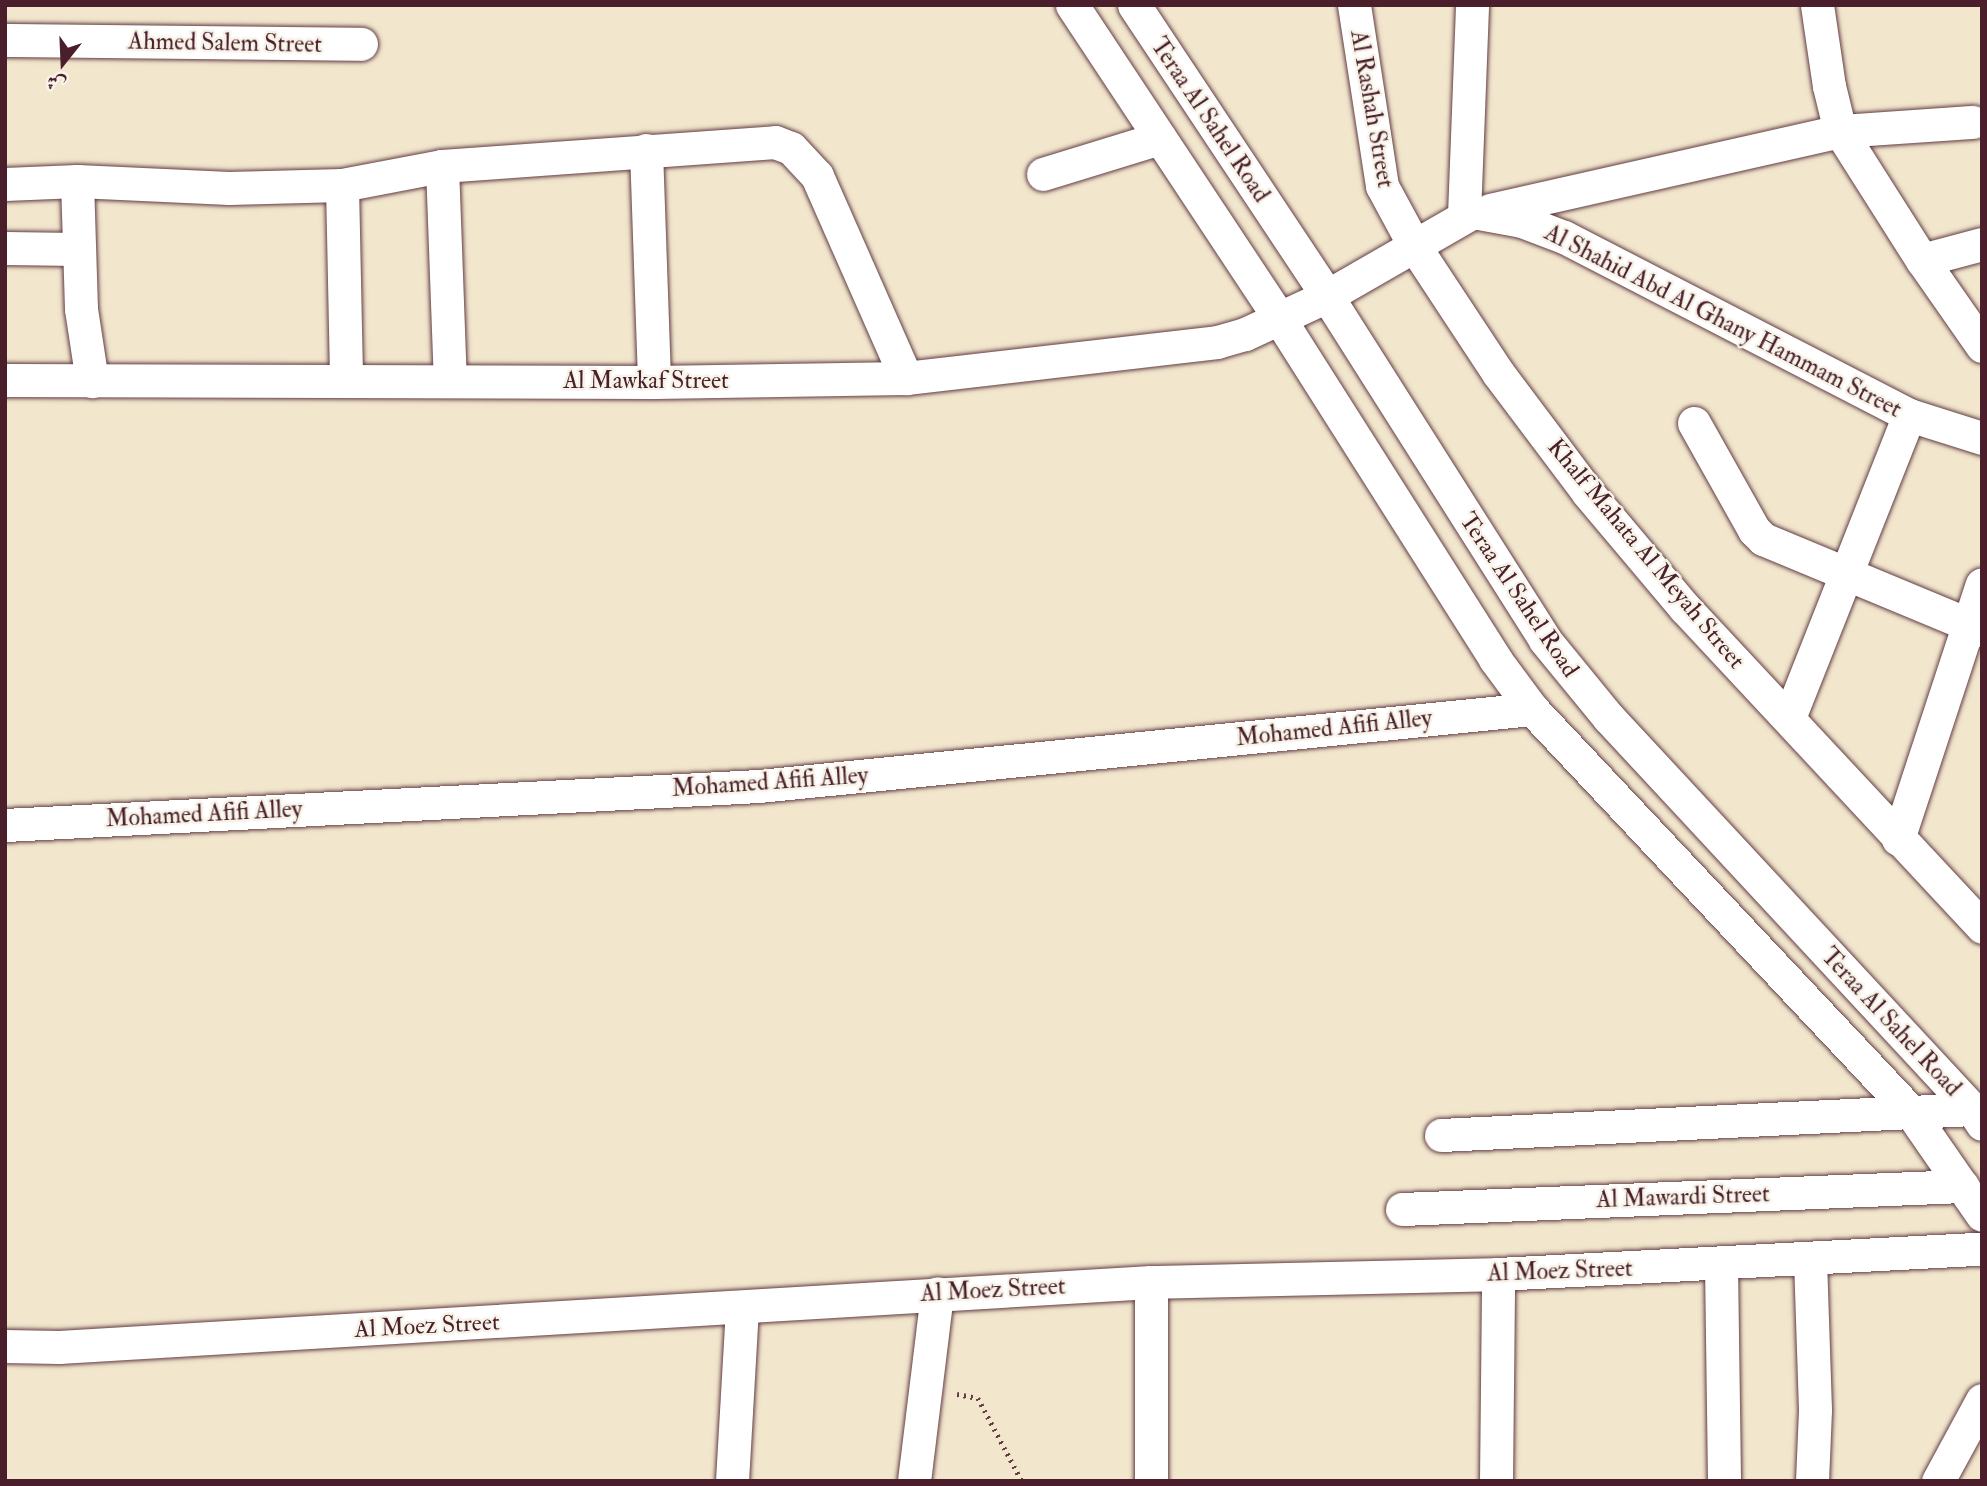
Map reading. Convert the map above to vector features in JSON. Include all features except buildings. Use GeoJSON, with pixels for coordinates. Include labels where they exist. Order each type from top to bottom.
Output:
{"type":"FeatureCollection","features":[{"type":"Feature","properties":{"kind":"street","name":"Teraa Al Sahel Road"},"geometry":{"type":"LineString","coordinates":[[1072,5],[1279,318],[1478,635],[1532,709],[1910,1111],[1982,1214]]}},
{"type":"Feature","properties":{"kind":"street","name":"Teraa Al Sahel Road"},"geometry":{"type":"LineString","coordinates":[[1134,5],[1327,296],[1545,640],[1608,717],[1977,1117]]}},
{"type":"Feature","properties":{"kind":"street","name":"Al Rashah Street"},"geometry":{"type":"LineString","coordinates":[[1354,5],[1382,186],[1415,247]]}},
{"type":"Feature","properties":{"kind":"street"},"geometry":{"type":"LineString","coordinates":[[1471,214],[1472,5]]}},
{"type":"Feature","properties":{"kind":"street"},"geometry":{"type":"LineString","coordinates":[[1817,5],[1829,86],[1840,131],[1922,260],[1982,346]]}},
{"type":"Feature","properties":{"kind":"street","name":"Ahmed Salem Street"},"geometry":{"type":"LineString","coordinates":[[5,40],[361,44]]}},
{"type":"Feature","properties":{"kind":"street"},"geometry":{"type":"LineString","coordinates":[[1279,318],[1327,296],[1471,214],[1840,131],[1973,122]]}},
{"type":"Feature","properties":{"kind":"street"},"geometry":{"type":"LineString","coordinates":[[1043,174],[1160,138]]}},
{"type":"Feature","properties":{"kind":"street"},"geometry":{"type":"LineString","coordinates":[[5,184],[77,181],[229,188],[342,186],[442,166],[775,142],[797,153],[817,176],[906,377]]}},
{"type":"Feature","properties":{"kind":"street"},"geometry":{"type":"LineString","coordinates":[[646,150],[654,382]]}},
{"type":"Feature","properties":{"kind":"street"},"geometry":{"type":"LineString","coordinates":[[442,166],[450,381]]}},
{"type":"Feature","properties":{"kind":"street"},"geometry":{"type":"LineString","coordinates":[[77,181],[81,309],[92,381]]}},
{"type":"Feature","properties":{"kind":"street"},"geometry":{"type":"LineString","coordinates":[[342,186],[346,381]]}},
{"type":"Feature","properties":{"kind":"street","name":"Al Shahid Abd Al Ghany Hammam Street"},"geometry":{"type":"LineString","coordinates":[[1471,214],[1522,221],[1564,237],[1909,415],[1982,438]]}},
{"type":"Feature","properties":{"kind":"street"},"geometry":{"type":"LineString","coordinates":[[1922,260],[1982,244]]}},
{"type":"Feature","properties":{"kind":"street","name":"Khalf Mahata Al Meyah Street"},"geometry":{"type":"LineString","coordinates":[[1415,247],[1498,373],[1588,494],[1685,608],[1982,928]]}},
{"type":"Feature","properties":{"kind":"street"},"geometry":{"type":"LineString","coordinates":[[5,248],[78,248]]}},
{"type":"Feature","properties":{"kind":"street","name":"Al Mawkaf Street"},"geometry":{"type":"LineString","coordinates":[[5,380],[654,382],[906,377],[1217,342],[1245,334],[1279,318]]}},
{"type":"Feature","properties":{"kind":"street"},"geometry":{"type":"LineString","coordinates":[[1789,718],[1909,415]]}},
{"type":"Feature","properties":{"kind":"street"},"geometry":{"type":"LineString","coordinates":[[1694,423],[1754,530],[1763,539],[1974,627]]}},
{"type":"Feature","properties":{"kind":"street"},"geometry":{"type":"LineString","coordinates":[[1898,839],[1974,627],[1982,584]]}},
{"type":"Feature","properties":{"kind":"street","name":"Mohamed Afifi Alley"},"geometry":{"type":"LineString","coordinates":[[5,825],[759,786],[1532,709]]}},
{"type":"Feature","properties":{"kind":"street"},"geometry":{"type":"LineString","coordinates":[[1441,1135],[1910,1111],[1977,1117]]}},
{"type":"Feature","properties":{"kind":"street","name":"Al Mawardi Street"},"geometry":{"type":"LineString","coordinates":[[1402,1209],[1963,1185]]}},
{"type":"Feature","properties":{"kind":"street","name":"Al Moez Street"},"geometry":{"type":"LineString","coordinates":[[5,1346],[59,1347],[1151,1282],[1498,1274],[1982,1250]]}},
{"type":"Feature","properties":{"kind":"street"},"geometry":{"type":"LineString","coordinates":[[1810,1259],[1815,1410],[1812,1481]]}},
{"type":"Feature","properties":{"kind":"street"},"geometry":{"type":"LineString","coordinates":[[1721,1264],[1724,1481]]}},
{"type":"Feature","properties":{"kind":"street"},"geometry":{"type":"LineString","coordinates":[[1496,1481],[1498,1274]]}},
{"type":"Feature","properties":{"kind":"street"},"geometry":{"type":"LineString","coordinates":[[1151,1282],[1151,1481]]}},
{"type":"Feature","properties":{"kind":"street"},"geometry":{"type":"LineString","coordinates":[[914,1481],[937,1293]]}},
{"type":"Feature","properties":{"kind":"street"},"geometry":{"type":"LineString","coordinates":[[732,1481],[742,1307]]}},
{"type":"Feature","properties":{"kind":"street"},"geometry":{"type":"LineString","coordinates":[[1938,1481],[1982,1400]]}},
{"type":"Feature","properties":{"kind":"path"},"geometry":{"type":"LineString","coordinates":[[925,1388],[978,1398],[1022,1481]]}}]}
